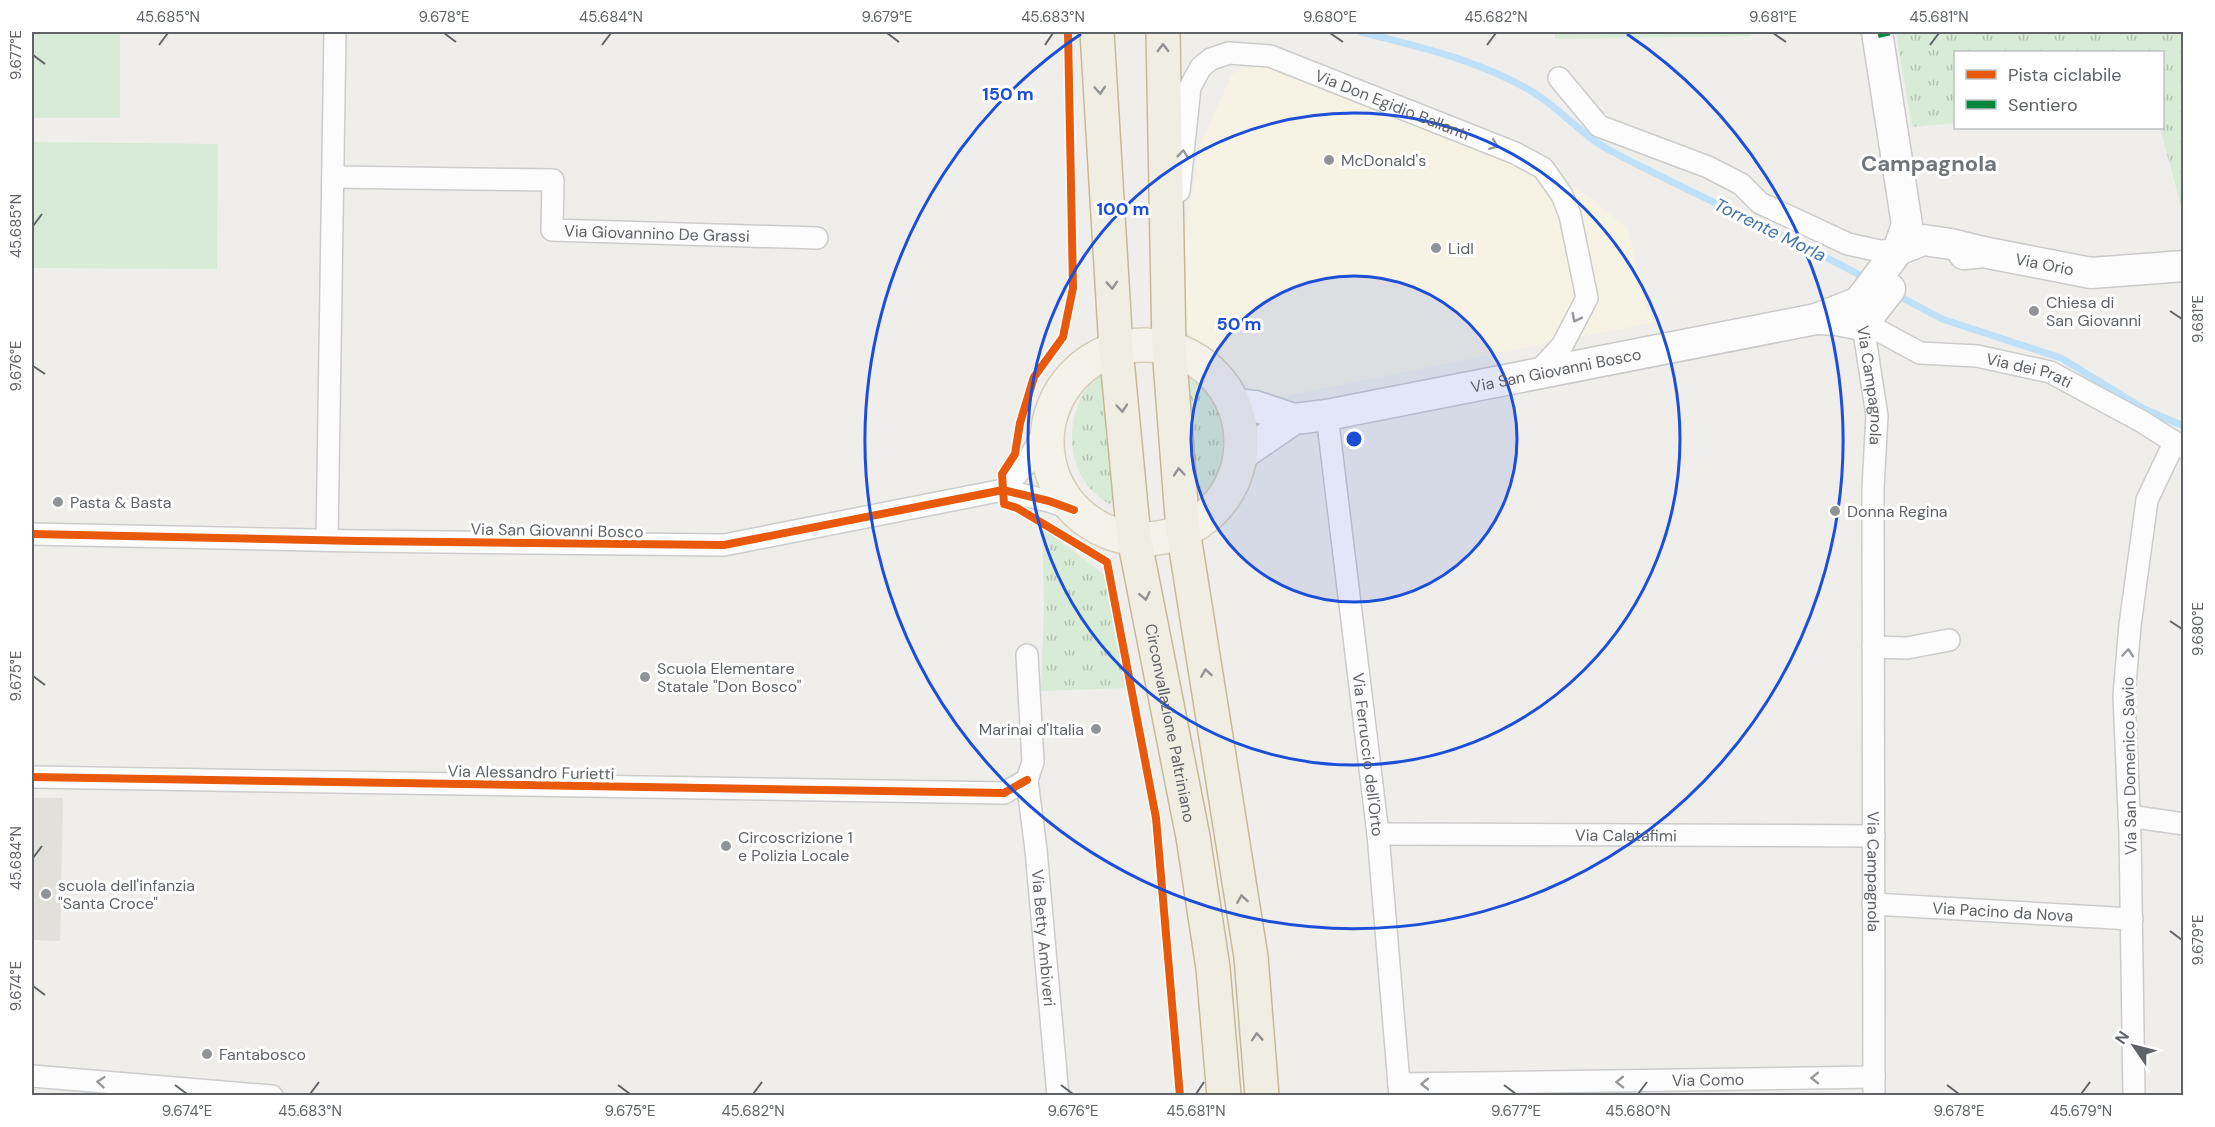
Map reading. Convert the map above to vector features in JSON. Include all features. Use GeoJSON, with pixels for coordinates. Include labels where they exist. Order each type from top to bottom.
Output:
{"type":"FeatureCollection","features":[{"type":"Feature","properties":{"kind":"highway","name":"Circonvallazione Paltriniano"},"geometry":{"type":"LineString","coordinates":[[1097,32],[1116,349],[1134,538],[1193,837],[1213,968],[1224,1095]]}},
{"type":"Feature","properties":{"kind":"highway"},"geometry":{"type":"LineString","coordinates":[[1163,32],[1168,348],[1183,530],[1251,957],[1262,1095]]}},
{"type":"Feature","properties":{"kind":"highway"},"geometry":{"type":"LineString","coordinates":[[1209,1095],[1205,1057],[1218,1025]]}},
{"type":"Feature","properties":{"kind":"main road","name":"Via San Giovanni Bosco"},"geometry":{"type":"LineString","coordinates":[[1233,404],[1222,384],[1202,364],[1190,356],[1168,348],[1142,345],[1116,349],[1095,358],[1072,376],[1058,398],[1049,422],[1047,446],[1051,469],[1062,495],[1074,510],[1099,528],[1134,538],[1160,537],[1183,530],[1202,519],[1224,496],[1234,477],[1240,456]]}},
{"type":"Feature","properties":{"kind":"main road"},"geometry":{"type":"LineString","coordinates":[[1233,404],[1241,435],[1240,456]]}},
{"type":"Feature","properties":{"kind":"street"},"geometry":{"type":"LineString","coordinates":[[327,540],[335,32]]}},
{"type":"Feature","properties":{"kind":"street"},"geometry":{"type":"LineString","coordinates":[[1865,308],[1902,262],[1918,223],[1899,176],[1877,32]]}},
{"type":"Feature","properties":{"kind":"street","name":"Via Don Egidio Ballanti"},"geometry":{"type":"LineString","coordinates":[[1166,253],[1178,206],[1190,87],[1201,67],[1211,58],[1229,53],[1270,56],[1515,153],[1543,168],[1563,195],[1570,215],[1587,298],[1562,346],[1536,374]]}},
{"type":"Feature","properties":{"kind":"street"},"geometry":{"type":"LineString","coordinates":[[1558,78],[1599,126],[1708,167],[1741,184],[1760,203],[1848,244],[1880,251],[1902,262]]}},
{"type":"Feature","properties":{"kind":"street","name":"Via Giovannino De Grassi"},"geometry":{"type":"LineString","coordinates":[[333,177],[553,180],[552,230],[817,238]]}},
{"type":"Feature","properties":{"kind":"street","name":"Via Orio"},"geometry":{"type":"LineString","coordinates":[[1902,262],[1951,244],[2091,273],[2184,266]]}},
{"type":"Feature","properties":{"kind":"street","name":"Via San Giovanni Bosco"},"geometry":{"type":"LineString","coordinates":[[1233,404],[1255,406],[1294,419],[1327,415],[1865,308]]}},
{"type":"Feature","properties":{"kind":"street","name":"Via dei Prati"},"geometry":{"type":"LineString","coordinates":[[1865,308],[1874,328],[1920,353],[1977,356],[2050,372],[2141,421],[2179,446]]}},
{"type":"Feature","properties":{"kind":"street","name":"Via Campagnola"},"geometry":{"type":"LineString","coordinates":[[1865,308],[1877,416],[1873,488],[1874,1086]]}},
{"type":"Feature","properties":{"kind":"street","name":"Via Ferruccio dell'Orto"},"geometry":{"type":"LineString","coordinates":[[1327,415],[1377,834],[1400,1090]]}},
{"type":"Feature","properties":{"kind":"street","name":"Via San Giovanni Bosco"},"geometry":{"type":"LineString","coordinates":[[1240,456],[1294,419]]}},
{"type":"Feature","properties":{"kind":"street","name":"Via San Giovanni Bosco"},"geometry":{"type":"LineString","coordinates":[[1003,490],[1027,463],[1049,422]]}},
{"type":"Feature","properties":{"kind":"street","name":"Via San Domenico Savio"},"geometry":{"type":"LineString","coordinates":[[2134,1095],[2132,919],[2124,696],[2130,625],[2147,500],[2179,446]]}},
{"type":"Feature","properties":{"kind":"street","name":"Via San Giovanni Bosco"},"geometry":{"type":"LineString","coordinates":[[32,534],[724,545],[1003,490],[1049,501],[1074,510]]}},
{"type":"Feature","properties":{"kind":"street"},"geometry":{"type":"LineString","coordinates":[[1873,646],[1907,648],[1948,640]]}},
{"type":"Feature","properties":{"kind":"street","name":"Via Betty Ambiveri"},"geometry":{"type":"LineString","coordinates":[[1028,655],[1033,762],[1027,780],[1036,850],[1058,1095]]}},
{"type":"Feature","properties":{"kind":"street","name":"Via Alessandro Furietti"},"geometry":{"type":"LineString","coordinates":[[32,777],[992,793],[1004,793],[1027,780]]}},
{"type":"Feature","properties":{"kind":"street"},"geometry":{"type":"LineString","coordinates":[[2129,816],[2184,824]]}},
{"type":"Feature","properties":{"kind":"street","name":"Via Calatafimi"},"geometry":{"type":"LineString","coordinates":[[1377,834],[1874,836]]}},
{"type":"Feature","properties":{"kind":"street","name":"Via Pacino da Nova"},"geometry":{"type":"LineString","coordinates":[[1874,904],[2132,919]]}},
{"type":"Feature","properties":{"kind":"street"},"geometry":{"type":"LineString","coordinates":[[32,1076],[272,1095]]}},
{"type":"Feature","properties":{"kind":"street","name":"Via Como"},"geometry":{"type":"LineString","coordinates":[[1400,1090],[1874,1086]]}},
{"type":"Feature","properties":{"kind":"shaded area"},"geometry":{"type":"Polygon","coordinates":[[[1286,56],[1550,172],[1591,198],[1628,229],[1647,310],[1655,322],[1275,398],[1252,390],[1237,374],[1182,327],[1176,284],[1200,146],[1232,74],[1286,56]]]}},
{"type":"Feature","properties":{"kind":"shaded area","name":"scuola dell'infanzia \"Santa Croce\""},"geometry":{"type":"Polygon","coordinates":[[[32,798],[63,798],[60,941],[32,940],[32,798]]]}},
{"type":"Feature","properties":{"kind":"green space"},"geometry":{"type":"Polygon","coordinates":[[[32,32],[120,32],[120,118],[32,118],[32,32]]]}},
{"type":"Feature","properties":{"kind":"green space"},"geometry":{"type":"Polygon","coordinates":[[[1555,32],[1751,32],[1751,36],[1555,39],[1555,32]]]}},
{"type":"Feature","properties":{"kind":"green space"},"geometry":{"type":"Polygon","coordinates":[[[1896,32],[2183,32],[2183,213],[2160,129],[2164,129],[2164,51],[1954,51],[1954,123],[1912,127],[1896,32]]]}},
{"type":"Feature","properties":{"kind":"green space"},"geometry":{"type":"Polygon","coordinates":[[[32,142],[218,144],[217,269],[32,268],[32,142]]]}},
{"type":"Feature","properties":{"kind":"green space"},"geometry":{"type":"Polygon","coordinates":[[[1186,367],[1200,374],[1211,385],[1219,398],[1226,430],[1223,462],[1212,486],[1199,497],[1196,496],[1186,367]]]}},
{"type":"Feature","properties":{"kind":"green space"},"geometry":{"type":"Polygon","coordinates":[[[1098,374],[1102,376],[1113,500],[1110,504],[1094,492],[1082,478],[1075,461],[1072,442],[1073,424],[1078,405],[1086,389],[1098,374]]]}},
{"type":"Feature","properties":{"kind":"green space"},"geometry":{"type":"Polygon","coordinates":[[[1042,527],[1106,576],[1127,688],[1041,691],[1044,604],[1042,527]]]}},
{"type":"Feature","properties":{"kind":"waterway","name":"Torrente Morla"},"geometry":{"type":"LineString","coordinates":[[1361,32],[1470,63],[1511,80],[1552,105],[1600,145],[1867,279]]}},
{"type":"Feature","properties":{"kind":"waterway","name":"Torrente Morla"},"geometry":{"type":"LineString","coordinates":[[1895,294],[1942,319],[2061,358],[2144,409],[2184,426]]}},
{"type":"Feature","properties":{"kind":"marked path"},"geometry":{"type":"LineString","coordinates":[[1878,35],[1891,32]]}},
{"type":"Feature","properties":{"kind":"cycle path"},"geometry":{"type":"LineString","coordinates":[[1068,32],[1073,288],[1063,337],[1034,377],[1020,423],[1015,454],[1002,474],[1004,504],[1017,508],[1107,562],[1156,818],[1180,1096]]}},
{"type":"Feature","properties":{"kind":"cycle path"},"geometry":{"type":"LineString","coordinates":[[32,534],[358,541],[724,545],[1003,490],[1049,501],[1074,510]]}},
{"type":"Feature","properties":{"kind":"cycle path"},"geometry":{"type":"LineString","coordinates":[[32,777],[1004,793],[1027,780]]}},
{"type":"Feature","properties":{"kind":"place","name":"McDonald's"},"geometry":{"type":"Point","coordinates":[1329,160]}},
{"type":"Feature","properties":{"kind":"place","name":"Lidl"},"geometry":{"type":"Point","coordinates":[1436,248]}},
{"type":"Feature","properties":{"kind":"place","name":"Chiesa di San Giovanni"},"geometry":{"type":"Point","coordinates":[2034,311]}},
{"type":"Feature","properties":{"kind":"place","name":"Pasta & Basta"},"geometry":{"type":"Point","coordinates":[58,502]}},
{"type":"Feature","properties":{"kind":"place","name":"Donna Regina"},"geometry":{"type":"Point","coordinates":[1835,511]}},
{"type":"Feature","properties":{"kind":"place","name":"Scuola Elementare Statale \"Don Bosco\""},"geometry":{"type":"Point","coordinates":[645,677]}},
{"type":"Feature","properties":{"kind":"place","name":"Marinai d'Italia"},"geometry":{"type":"Point","coordinates":[1096,729]}},
{"type":"Feature","properties":{"kind":"place","name":"Circoscrizione 1 e Polizia Locale"},"geometry":{"type":"Point","coordinates":[726,846]}},
{"type":"Feature","properties":{"kind":"place","name":"scuola dell'infanzia \"Santa Croce\""},"geometry":{"type":"Point","coordinates":[46,894]}},
{"type":"Feature","properties":{"kind":"place","name":"Fantabosco"},"geometry":{"type":"Point","coordinates":[207,1054]}},
{"type":"Feature","properties":{"kind":"district","name":"Campagnola"},"geometry":{"type":"Point","coordinates":[1929,163]}}]}
